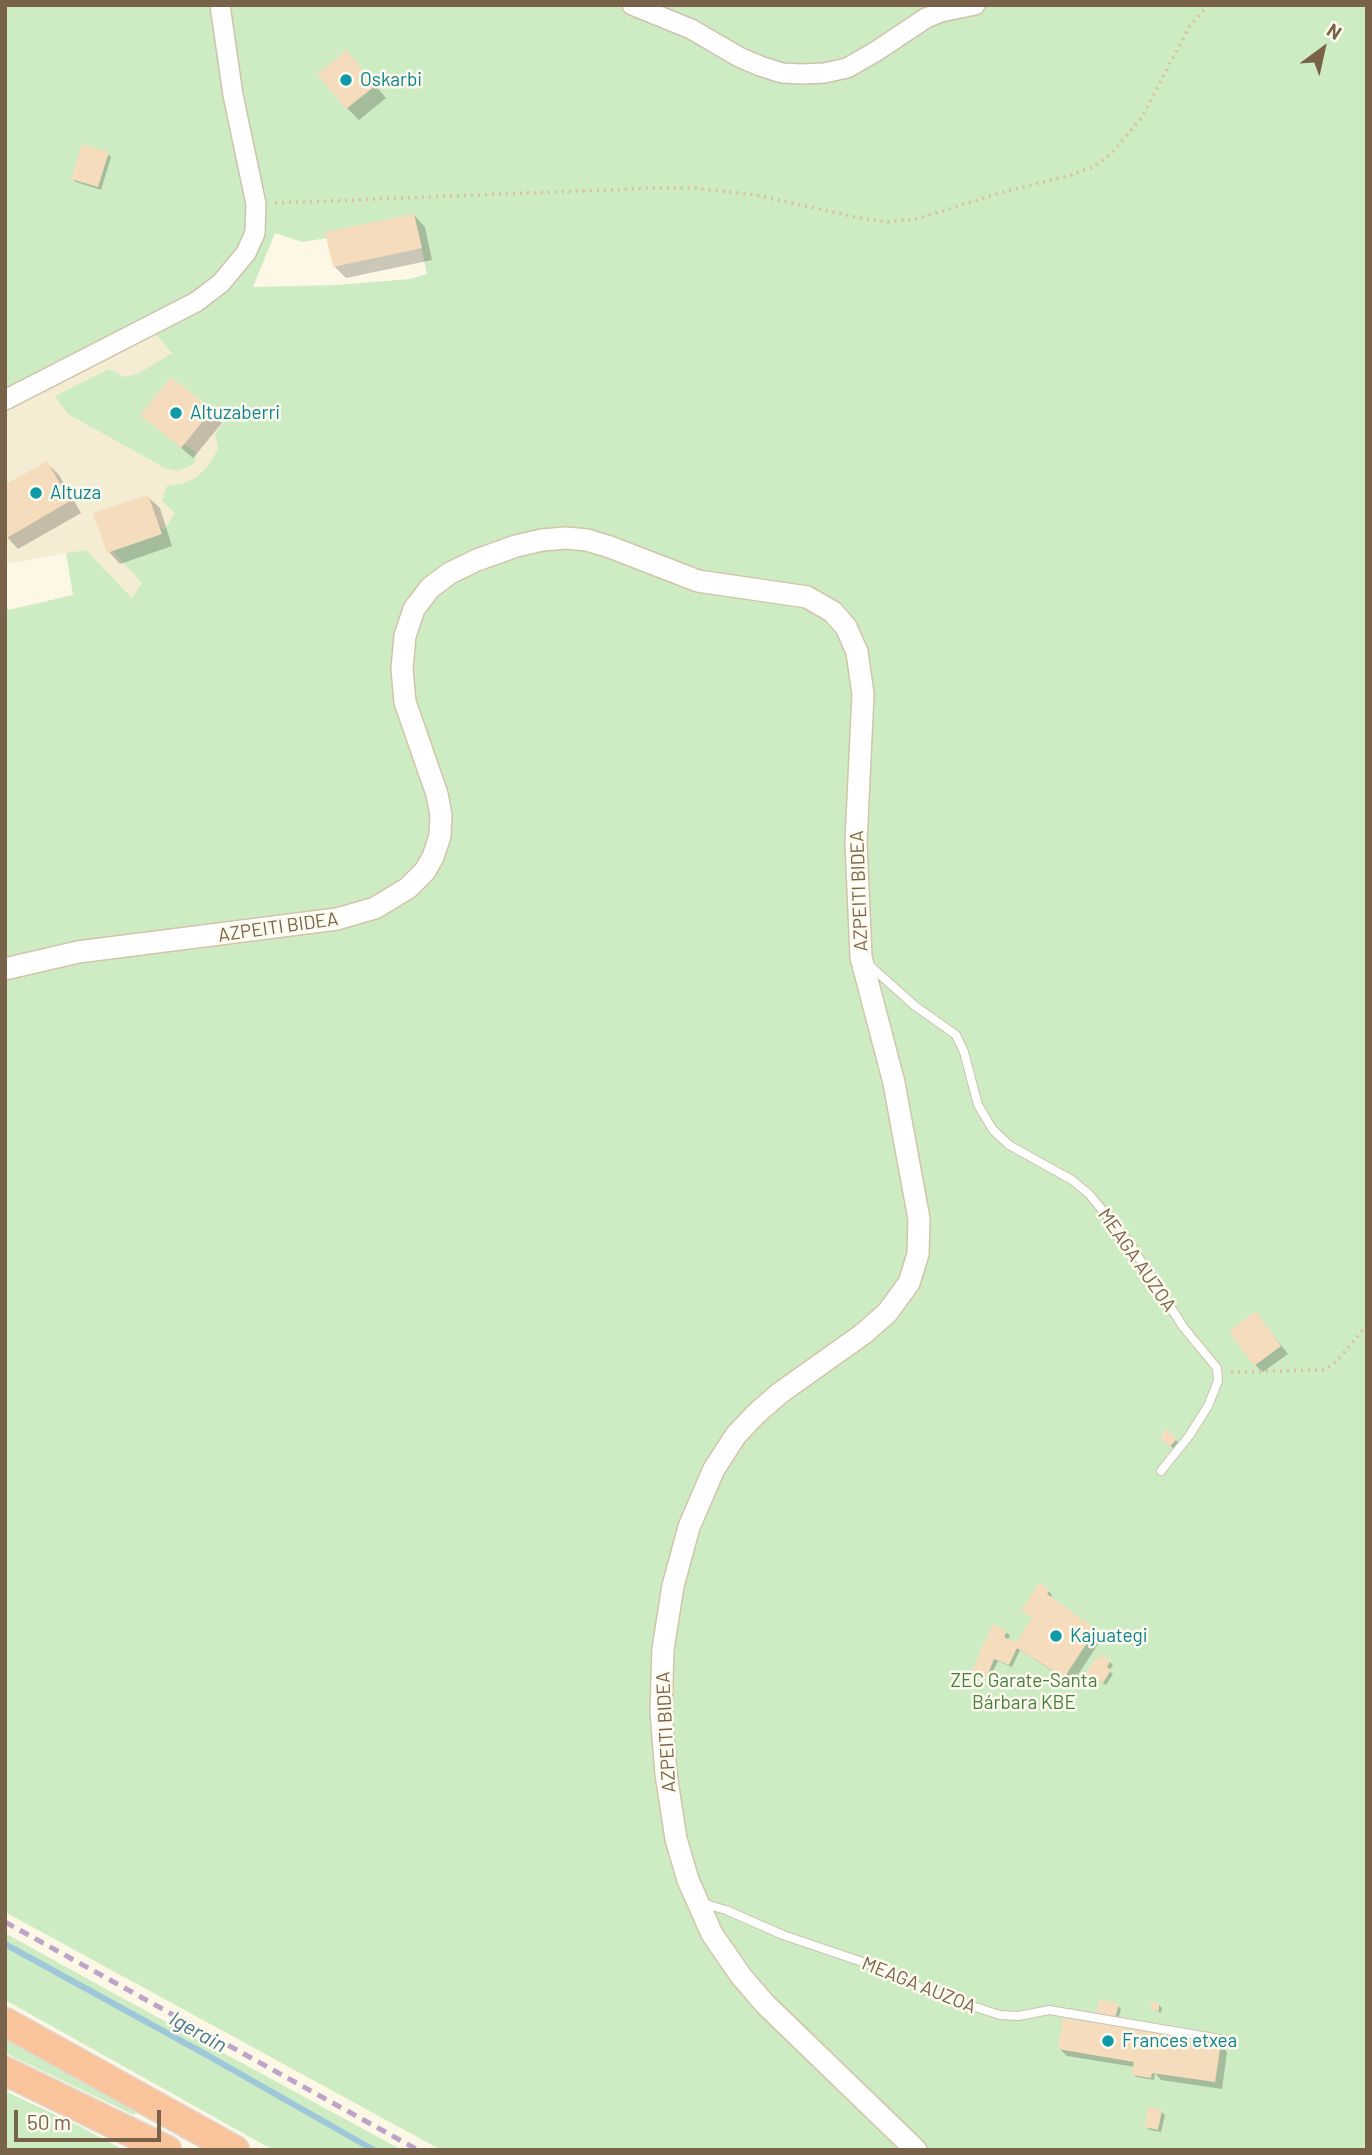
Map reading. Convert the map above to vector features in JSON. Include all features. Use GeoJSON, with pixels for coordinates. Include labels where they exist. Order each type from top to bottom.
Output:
{"type":"FeatureCollection","features":[{"type":"Feature","properties":{"kind":"highway"},"geometry":{"type":"LineString","coordinates":[[5,2022],[235,2150]]}},
{"type":"Feature","properties":{"kind":"highway"},"geometry":{"type":"LineString","coordinates":[[5,2071],[167,2150]]}},
{"type":"Feature","properties":{"kind":"main road","name":"AZPEITI BIDEA"},"geometry":{"type":"LineString","coordinates":[[5,969],[78,952],[337,919],[375,908],[401,894],[421,876],[430,863],[438,844],[442,823],[437,794],[403,694],[403,649],[412,615],[429,588],[458,568],[522,544],[560,538],[579,539],[698,581],[807,597],[832,612],[845,627],[857,652],[863,694],[856,842],[861,957],[894,1083],[919,1219],[918,1254],[909,1283],[883,1317],[780,1393],[745,1425],[714,1469],[689,1527],[668,1609],[660,1689],[671,1815],[681,1857],[696,1901],[712,1934],[757,1995],[916,2150]]}},
{"type":"Feature","properties":{"kind":"street"},"geometry":{"type":"LineString","coordinates":[[5,401],[195,302],[236,267],[250,246],[256,225],[256,204],[233,94],[220,5]]}},
{"type":"Feature","properties":{"kind":"street"},"geometry":{"type":"LineString","coordinates":[[632,5],[691,29],[760,66],[782,73],[802,74],[846,68],[926,18],[975,5]]}},
{"type":"Feature","properties":{"kind":"lane","name":"MEAGA AUZOA"},"geometry":{"type":"LineString","coordinates":[[861,957],[915,1006],[956,1035],[964,1052],[978,1105],[993,1130],[1009,1145],[1072,1180],[1089,1194],[1128,1241],[1184,1328],[1219,1372]]}},
{"type":"Feature","properties":{"kind":"lane"},"geometry":{"type":"LineString","coordinates":[[1161,1471],[1205,1413],[1219,1372]]}},
{"type":"Feature","properties":{"kind":"lane","name":"MEAGA AUZOA"},"geometry":{"type":"LineString","coordinates":[[696,1901],[726,1910],[783,1935],[883,1969],[929,1992],[1000,2015],[1019,2016],[1049,2010],[1232,2040]]}},
{"type":"Feature","properties":{"kind":"path"},"geometry":{"type":"LineString","coordinates":[[256,204],[655,187],[756,195],[888,222],[916,219],[1007,191],[1068,176],[1093,167],[1111,154],[1142,117],[1189,27],[1208,5]]}},
{"type":"Feature","properties":{"kind":"path"},"geometry":{"type":"LineString","coordinates":[[1219,1372],[1324,1370],[1337,1361],[1367,1325]]}},
{"type":"Feature","properties":{"kind":"shaded area"},"geometry":{"type":"Polygon","coordinates":[[[148,326],[183,365],[250,430],[132,598],[86,550],[5,564],[5,400],[148,326]]]}},
{"type":"Feature","properties":{"kind":"green space","name":"ZEC Garate-Santa Bárbara KBE"},"geometry":{"type":"Polygon","coordinates":[[[5,5],[1367,5],[1367,2150],[441,2150],[5,1912],[5,600],[8,610],[73,595],[66,553],[86,550],[132,598],[142,583],[109,547],[153,525],[165,529],[175,513],[162,501],[167,486],[182,484],[197,477],[209,465],[218,449],[215,434],[226,419],[177,382],[149,420],[197,453],[194,464],[178,471],[165,468],[68,414],[55,396],[109,369],[124,377],[138,374],[172,353],[148,326],[5,400],[5,5]],[[416,224],[302,242],[275,233],[253,287],[337,285],[410,279],[427,274],[416,224]]]}},
{"type":"Feature","properties":{"kind":"green space"},"geometry":{"type":"Polygon","coordinates":[[[5,1933],[402,2150],[273,2150],[5,2000],[5,1933]]]}},
{"type":"Feature","properties":{"kind":"green space"},"geometry":{"type":"Polygon","coordinates":[[[5,2039],[137,2111],[134,2115],[5,2053],[5,2039]]]}},
{"type":"Feature","properties":{"kind":"green space"},"geometry":{"type":"Polygon","coordinates":[[[5,2091],[77,2125],[124,2150],[5,2150],[5,2091]]]}},
{"type":"Feature","properties":{"kind":"building","name":"Oskarbi"},"geometry":{"type":"Polygon","coordinates":[[[347,50],[375,86],[346,109],[317,74],[347,50]]]}},
{"type":"Feature","properties":{"kind":"building"},"geometry":{"type":"Polygon","coordinates":[[[82,144],[109,152],[98,187],[71,179],[82,144]]]}},
{"type":"Feature","properties":{"kind":"building"},"geometry":{"type":"Polygon","coordinates":[[[414,214],[422,248],[333,267],[325,232],[414,214]]]}},
{"type":"Feature","properties":{"kind":"building","name":"Altuzaberri"},"geometry":{"type":"Polygon","coordinates":[[[171,377],[212,410],[181,448],[140,415],[171,377]]]}},
{"type":"Feature","properties":{"kind":"building","name":"Altuza"},"geometry":{"type":"Polygon","coordinates":[[[47,461],[70,501],[5,539],[5,485],[47,461]]]}},
{"type":"Feature","properties":{"kind":"building"},"geometry":{"type":"Polygon","coordinates":[[[148,495],[162,534],[107,553],[93,513],[148,495]]]}},
{"type":"Feature","properties":{"kind":"building"},"geometry":{"type":"Polygon","coordinates":[[[1256,1311],[1281,1346],[1254,1366],[1229,1331],[1256,1311]]]}},
{"type":"Feature","properties":{"kind":"building"},"geometry":{"type":"Polygon","coordinates":[[[1167,1429],[1177,1439],[1169,1447],[1160,1437],[1167,1429]]]}},
{"type":"Feature","properties":{"kind":"building","name":"Kajuategi"},"geometry":{"type":"Polygon","coordinates":[[[1039,1583],[1050,1590],[1047,1594],[1096,1629],[1064,1678],[1017,1648],[1009,1665],[994,1659],[987,1676],[972,1670],[993,1624],[1007,1631],[1004,1637],[1016,1643],[1032,1618],[1021,1611],[1039,1583]]]}},
{"type":"Feature","properties":{"kind":"building"},"geometry":{"type":"Polygon","coordinates":[[[1102,1655],[1111,1660],[1107,1667],[1111,1670],[1103,1683],[1086,1673],[1096,1657],[1100,1659],[1102,1655]]]}},
{"type":"Feature","properties":{"kind":"building"},"geometry":{"type":"Polygon","coordinates":[[[1100,1999],[1119,2004],[1115,2018],[1096,2013],[1100,1999]]]}},
{"type":"Feature","properties":{"kind":"building"},"geometry":{"type":"Polygon","coordinates":[[[1151,2002],[1159,2003],[1159,2011],[1151,2010],[1151,2002]]]}},
{"type":"Feature","properties":{"kind":"building"},"geometry":{"type":"Polygon","coordinates":[[[1063,2018],[1221,2043],[1215,2082],[1152,2073],[1151,2078],[1131,2075],[1134,2062],[1058,2049],[1063,2018]]]}},
{"type":"Feature","properties":{"kind":"building"},"geometry":{"type":"Polygon","coordinates":[[[1148,2107],[1162,2110],[1158,2130],[1145,2127],[1148,2107]]]}},
{"type":"Feature","properties":{"kind":"waterway","name":"Igerain"},"geometry":{"type":"LineString","coordinates":[[5,1944],[374,2150]]}},
{"type":"Feature","properties":{"kind":"railway"},"geometry":{"type":"LineString","coordinates":[[5,1922],[418,2150]]}},
{"type":"Feature","properties":{"kind":"place","name":"Oskarbi"},"geometry":{"type":"Point","coordinates":[346,80]}},
{"type":"Feature","properties":{"kind":"place","name":"Altuzaberri"},"geometry":{"type":"Point","coordinates":[176,413]}},
{"type":"Feature","properties":{"kind":"place","name":"Altuza"},"geometry":{"type":"Point","coordinates":[36,493]}},
{"type":"Feature","properties":{"kind":"place","name":"Kajuategi"},"geometry":{"type":"Point","coordinates":[1056,1636]}},
{"type":"Feature","properties":{"kind":"place","name":"Frances etxea"},"geometry":{"type":"Point","coordinates":[1108,2041]}}]}
